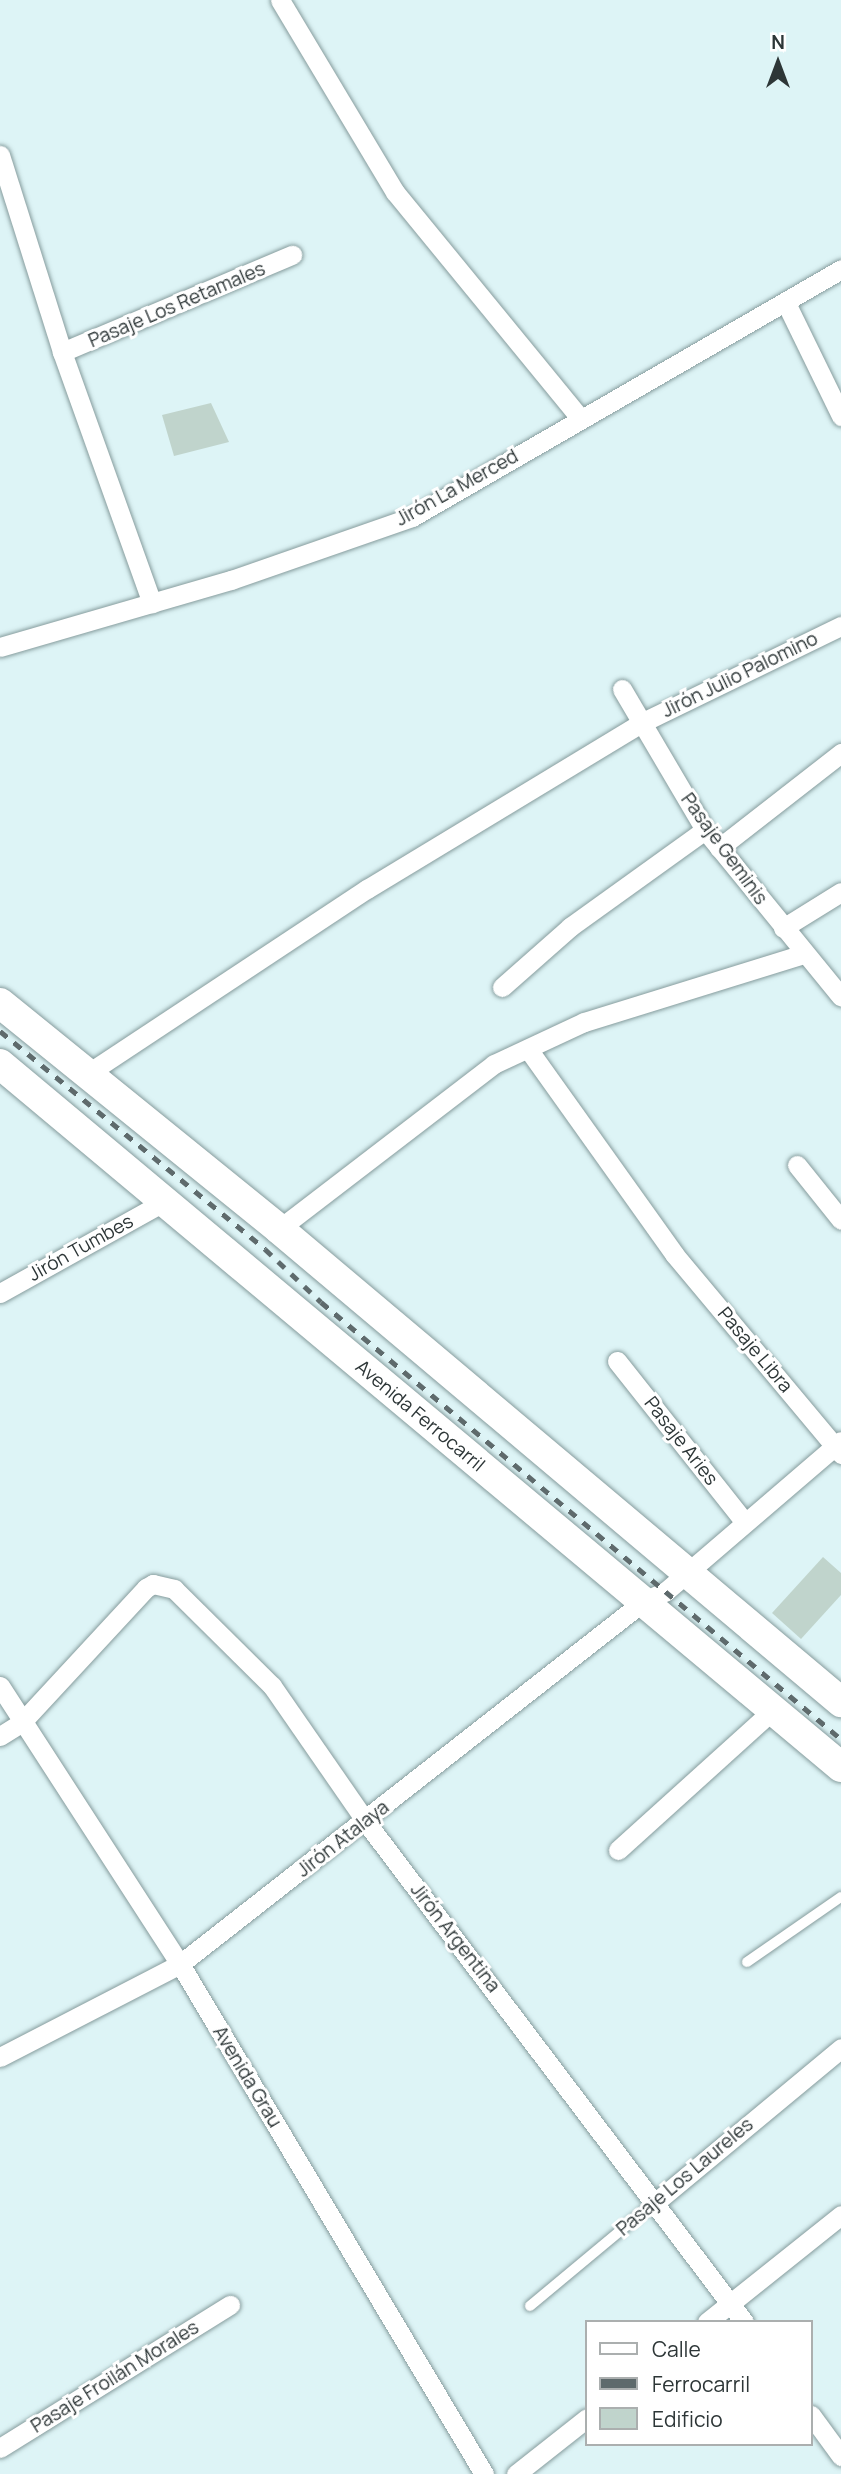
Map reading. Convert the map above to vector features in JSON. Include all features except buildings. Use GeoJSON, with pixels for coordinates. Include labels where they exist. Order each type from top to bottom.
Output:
{"type":"FeatureCollection","features":[{"type":"Feature","properties":{"kind":"main road","name":"Avenida Ferrocarril"},"geometry":{"type":"LineString","coordinates":[[0,1003],[279,1229],[665,1587],[775,1708],[841,1767]]}},
{"type":"Feature","properties":{"kind":"main road","name":"Avenida Ferrocarril"},"geometry":{"type":"LineString","coordinates":[[0,1064],[162,1203],[665,1587],[841,1702]]}},
{"type":"Feature","properties":{"kind":"street"},"geometry":{"type":"LineString","coordinates":[[280,0],[395,192],[580,418]]}},
{"type":"Feature","properties":{"kind":"street","name":"Pasaje Los Retamales"},"geometry":{"type":"LineString","coordinates":[[0,155],[6,193],[152,603]]}},
{"type":"Feature","properties":{"kind":"street","name":"Pasaje Los Retamales"},"geometry":{"type":"LineString","coordinates":[[62,352],[292,255]]}},
{"type":"Feature","properties":{"kind":"street","name":"Jirón La Merced"},"geometry":{"type":"LineString","coordinates":[[0,647],[152,603],[412,517],[841,269]]}},
{"type":"Feature","properties":{"kind":"street"},"geometry":{"type":"LineString","coordinates":[[786,303],[841,416]]}},
{"type":"Feature","properties":{"kind":"street","name":"Jirón Julio Palomino"},"geometry":{"type":"LineString","coordinates":[[87,1074],[367,889],[639,724],[841,626]]}},
{"type":"Feature","properties":{"kind":"street","name":"Pasaje Geminis"},"geometry":{"type":"LineString","coordinates":[[622,689],[639,724],[705,830],[841,997]]}},
{"type":"Feature","properties":{"kind":"street"},"geometry":{"type":"LineString","coordinates":[[719,848],[841,753]]}},
{"type":"Feature","properties":{"kind":"street"},"geometry":{"type":"LineString","coordinates":[[502,987],[570,927],[705,830]]}},
{"type":"Feature","properties":{"kind":"street"},"geometry":{"type":"LineString","coordinates":[[783,928],[841,892]]}},
{"type":"Feature","properties":{"kind":"street"},"geometry":{"type":"LineString","coordinates":[[279,1229],[494,1064],[584,1022],[804,954]]}},
{"type":"Feature","properties":{"kind":"street","name":"Pasaje Libra"},"geometry":{"type":"LineString","coordinates":[[528,1049],[674,1254],[839,1447]]}},
{"type":"Feature","properties":{"kind":"street"},"geometry":{"type":"LineString","coordinates":[[797,1165],[841,1220]]}},
{"type":"Feature","properties":{"kind":"street","name":"Jirón Tumbes"},"geometry":{"type":"LineString","coordinates":[[0,1293],[162,1203]]}},
{"type":"Feature","properties":{"kind":"street","name":"Pasaje Aries"},"geometry":{"type":"LineString","coordinates":[[617,1360],[744,1521]]}},
{"type":"Feature","properties":{"kind":"street","name":"Jirón Atalaya"},"geometry":{"type":"LineString","coordinates":[[0,2057],[180,1964],[366,1822],[839,1447]]}},
{"type":"Feature","properties":{"kind":"street","name":"Jirón Argentina"},"geometry":{"type":"LineString","coordinates":[[20,1723],[146,1588],[153,1584],[174,1589],[272,1686],[366,1822],[657,2201],[743,2320]]}},
{"type":"Feature","properties":{"kind":"street","name":"Avenida Grau"},"geometry":{"type":"LineString","coordinates":[[0,1686],[20,1723],[180,1964],[484,2474]]}},
{"type":"Feature","properties":{"kind":"street"},"geometry":{"type":"LineString","coordinates":[[618,1850],[775,1708]]}},
{"type":"Feature","properties":{"kind":"street"},"geometry":{"type":"LineString","coordinates":[[0,1736],[20,1723]]}},
{"type":"Feature","properties":{"kind":"street","name":"Pasaje Los Laureles"},"geometry":{"type":"LineString","coordinates":[[657,2201],[841,2048]]}},
{"type":"Feature","properties":{"kind":"street"},"geometry":{"type":"LineString","coordinates":[[710,2320],[841,2215]]}},
{"type":"Feature","properties":{"kind":"street","name":"Pasaje Froilán Morales"},"geometry":{"type":"LineString","coordinates":[[0,2448],[230,2305]]}},
{"type":"Feature","properties":{"kind":"street"},"geometry":{"type":"LineString","coordinates":[[813,2418],[841,2456]]}},
{"type":"Feature","properties":{"kind":"street"},"geometry":{"type":"LineString","coordinates":[[516,2474],[586,2419]]}},
{"type":"Feature","properties":{"kind":"lane"},"geometry":{"type":"LineString","coordinates":[[747,1962],[841,1897]]}},
{"type":"Feature","properties":{"kind":"lane","name":"Pasaje Los Laureles"},"geometry":{"type":"LineString","coordinates":[[530,2305],[657,2201]]}},
{"type":"Feature","properties":{"kind":"railway"},"geometry":{"type":"LineString","coordinates":[[0,1031],[265,1249],[321,1302],[841,1739]]}}]}
